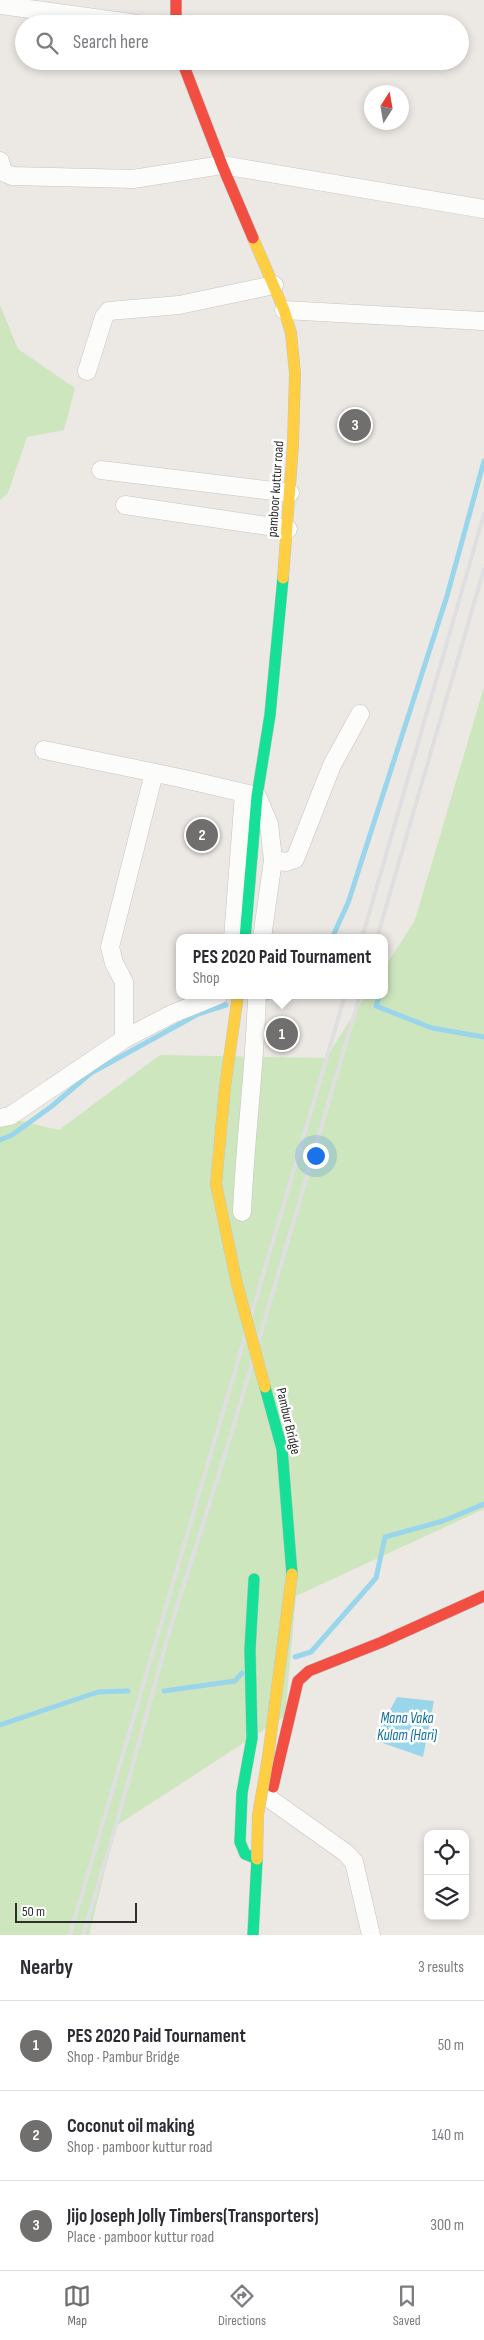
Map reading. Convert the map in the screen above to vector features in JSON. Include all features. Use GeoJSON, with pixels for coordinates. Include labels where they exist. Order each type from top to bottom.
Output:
{"type":"FeatureCollection","features":[{"type":"Feature","properties":{"kind":"main road"},"geometry":{"type":"LineString","coordinates":[[176,0],[176,15]]}},
{"type":"Feature","properties":{"kind":"main road","name":"pamboor kuttur road"},"geometry":{"type":"LineString","coordinates":[[185,70],[222,165],[284,310],[291,333],[295,373],[288,529],[270,715],[251,795],[245,934]]}},
{"type":"Feature","properties":{"kind":"main road","name":"Pambur Bridge"},"geometry":{"type":"LineString","coordinates":[[237,999],[225,1087],[216,1184],[237,1284],[282,1449],[292,1578],[268,1757],[258,1815],[254,1935]]}},
{"type":"Feature","properties":{"kind":"main road"},"geometry":{"type":"LineString","coordinates":[[254,1579],[250,1649],[252,1738],[242,1793],[240,1842],[244,1854],[257,1859],[268,1847],[270,1799],[298,1681],[309,1671],[382,1642],[484,1596]]}},
{"type":"Feature","properties":{"kind":"street"},"geometry":{"type":"LineString","coordinates":[[0,5],[73,15]]}},
{"type":"Feature","properties":{"kind":"street"},"geometry":{"type":"LineString","coordinates":[[0,161],[3,172],[12,176],[133,179],[222,165],[484,209]]}},
{"type":"Feature","properties":{"kind":"street"},"geometry":{"type":"LineString","coordinates":[[87,371],[104,316],[109,311],[179,305],[274,285]]}},
{"type":"Feature","properties":{"kind":"street"},"geometry":{"type":"LineString","coordinates":[[284,310],[483,321]]}},
{"type":"Feature","properties":{"kind":"street"},"geometry":{"type":"LineString","coordinates":[[100,470],[290,493]]}},
{"type":"Feature","properties":{"kind":"street"},"geometry":{"type":"LineString","coordinates":[[125,505],[288,529]]}},
{"type":"Feature","properties":{"kind":"street"},"geometry":{"type":"LineString","coordinates":[[273,860],[286,862],[295,859],[332,765],[360,714]]}},
{"type":"Feature","properties":{"kind":"street"},"geometry":{"type":"LineString","coordinates":[[44,750],[251,795],[269,824],[273,860],[263,934]]}},
{"type":"Feature","properties":{"kind":"street"},"geometry":{"type":"LineString","coordinates":[[124,1039],[124,982],[114,963],[110,947],[154,773]]}},
{"type":"Feature","properties":{"kind":"street"},"geometry":{"type":"LineString","coordinates":[[234,934],[251,795]]}},
{"type":"Feature","properties":{"kind":"street"},"geometry":{"type":"LineString","coordinates":[[0,1118],[10,1116],[124,1039],[172,1014],[208,999]]}},
{"type":"Feature","properties":{"kind":"street"},"geometry":{"type":"LineString","coordinates":[[242,1212],[245,1148],[255,1062],[257,999]]}},
{"type":"Feature","properties":{"kind":"street"},"geometry":{"type":"LineString","coordinates":[[270,1799],[346,1853],[354,1862],[371,1935]]}},
{"type":"Feature","properties":{"kind":"green space"},"geometry":{"type":"Polygon","coordinates":[[[0,305],[18,349],[75,388],[64,430],[27,437],[8,493],[0,500],[0,305]]]}},
{"type":"Feature","properties":{"kind":"green space"},"geometry":{"type":"Polygon","coordinates":[[[484,687],[484,1509],[296,1596],[285,1716],[116,1826],[89,1935],[0,1935],[0,1116],[59,1130],[160,1055],[326,1058],[363,999],[388,999],[388,962],[415,920],[484,687]]]}},
{"type":"Feature","properties":{"kind":"water","name":"Mana Vaka Kulam (Hari)"},"geometry":{"type":"Polygon","coordinates":[[[397,1697],[434,1701],[423,1757],[374,1740],[397,1697]]]}},
{"type":"Feature","properties":{"kind":"waterway"},"geometry":{"type":"LineString","coordinates":[[334,934],[348,903],[447,596],[484,461]]}},
{"type":"Feature","properties":{"kind":"waterway"},"geometry":{"type":"LineString","coordinates":[[378,999],[376,1006],[432,1028],[484,1037]]}},
{"type":"Feature","properties":{"kind":"waterway"},"geometry":{"type":"LineString","coordinates":[[0,1140],[12,1135],[52,1106],[91,1073],[198,1014],[226,1005]]}},
{"type":"Feature","properties":{"kind":"waterway"},"geometry":{"type":"LineString","coordinates":[[295,1657],[311,1652],[376,1578],[385,1537],[443,1521],[484,1504]]}},
{"type":"Feature","properties":{"kind":"waterway"},"geometry":{"type":"LineString","coordinates":[[164,1691],[235,1681],[242,1673]]}},
{"type":"Feature","properties":{"kind":"waterway"},"geometry":{"type":"LineString","coordinates":[[0,1725],[98,1692],[128,1691]]}},
{"type":"Feature","properties":{"kind":"railway"},"geometry":{"type":"LineString","coordinates":[[363,934],[484,514]]}},
{"type":"Feature","properties":{"kind":"railway"},"geometry":{"type":"LineString","coordinates":[[378,934],[484,569]]}},
{"type":"Feature","properties":{"kind":"railway"},"geometry":{"type":"LineString","coordinates":[[70,1935],[344,999]]}},
{"type":"Feature","properties":{"kind":"railway"},"geometry":{"type":"LineString","coordinates":[[83,1935],[117,1822],[170,1629],[231,1435],[359,999]]}},
{"type":"Feature","properties":{"kind":"traffic: fast"},"geometry":{"type":"LineString","coordinates":[[245,934],[257,796],[270,715],[283,578]]}},
{"type":"Feature","properties":{"kind":"traffic: fast"},"geometry":{"type":"LineString","coordinates":[[265,1387],[282,1449],[292,1574]]}},
{"type":"Feature","properties":{"kind":"traffic: fast"},"geometry":{"type":"LineString","coordinates":[[254,1579],[250,1649],[252,1738],[242,1793],[240,1842],[245,1854],[257,1859]]}},
{"type":"Feature","properties":{"kind":"traffic: fast"},"geometry":{"type":"LineString","coordinates":[[253,1935],[257,1859]]}},
{"type":"Feature","properties":{"kind":"traffic: slow"},"geometry":{"type":"LineString","coordinates":[[253,238],[284,310],[291,333],[295,373],[293,445],[283,578]]}},
{"type":"Feature","properties":{"kind":"traffic: slow"},"geometry":{"type":"LineString","coordinates":[[237,999],[225,1087],[216,1184],[237,1284],[265,1387]]}},
{"type":"Feature","properties":{"kind":"traffic: slow"},"geometry":{"type":"LineString","coordinates":[[257,1859],[258,1815],[268,1757],[292,1574]]}},
{"type":"Feature","properties":{"kind":"traffic: jam"},"geometry":{"type":"LineString","coordinates":[[176,0],[176,15]]}},
{"type":"Feature","properties":{"kind":"traffic: jam"},"geometry":{"type":"LineString","coordinates":[[185,70],[222,165],[253,238]]}},
{"type":"Feature","properties":{"kind":"traffic: jam"},"geometry":{"type":"LineString","coordinates":[[273,1787],[298,1681],[309,1671],[382,1642],[484,1596]]}},
{"type":"Feature","properties":{"kind":"place","name":"Jijo Joseph Jolly Timbers(Transporters)"},"geometry":{"type":"Point","coordinates":[355,425]}},
{"type":"Feature","properties":{"kind":"place","name":"Coconut oil making"},"geometry":{"type":"Point","coordinates":[202,835]}},
{"type":"Feature","properties":{"kind":"place","name":"PES 2020 Paid Tournament"},"geometry":{"type":"Point","coordinates":[282,1034]}}]}
